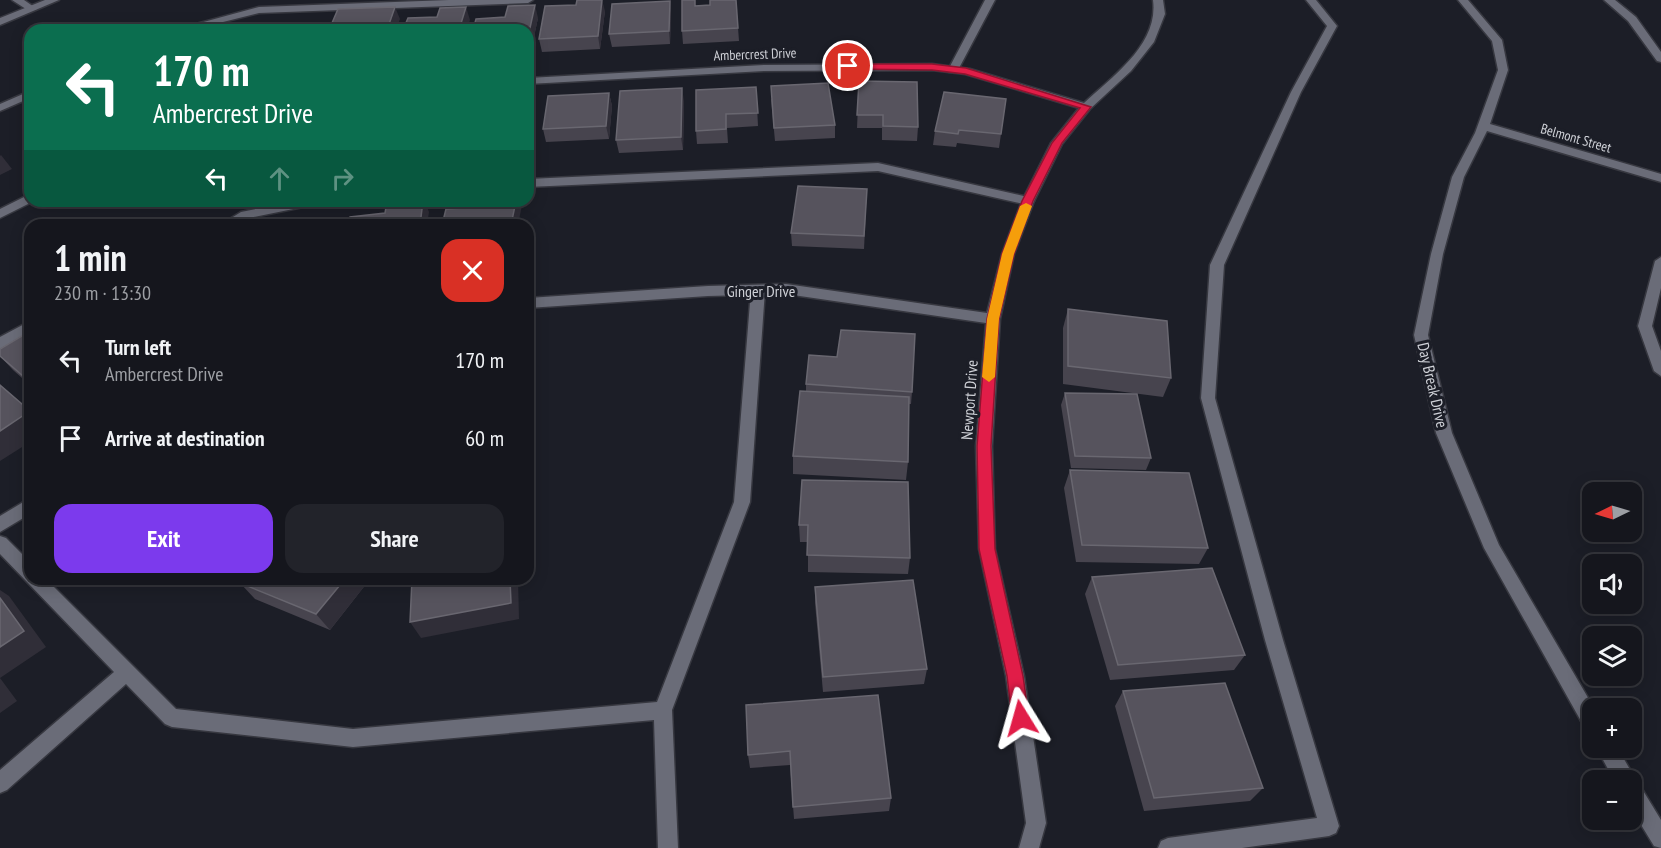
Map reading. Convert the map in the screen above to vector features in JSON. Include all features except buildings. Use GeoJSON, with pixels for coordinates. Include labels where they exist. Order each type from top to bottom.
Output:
{"type":"FeatureCollection","features":[{"type":"Feature","properties":{"kind":"street"},"geometry":{"type":"LineString","coordinates":[[17,0],[32,9]]}},
{"type":"Feature","properties":{"kind":"street"},"geometry":{"type":"LineString","coordinates":[[0,22],[54,0]]}},
{"type":"Feature","properties":{"kind":"street"},"geometry":{"type":"LineString","coordinates":[[203,24],[260,10],[528,0]]}},
{"type":"Feature","properties":{"kind":"street"},"geometry":{"type":"LineString","coordinates":[[953,70],[990,0]]}},
{"type":"Feature","properties":{"kind":"street","name":"Newport Drive"},"geometry":{"type":"LineString","coordinates":[[1029,848],[1035,823],[1017,687],[987,549],[984,446],[993,319],[1008,254],[1028,201],[1057,143],[1086,107],[1127,69],[1150,40],[1160,14],[1158,0]]}},
{"type":"Feature","properties":{"kind":"street"},"geometry":{"type":"LineString","coordinates":[[1167,848],[1329,826],[1274,640],[1208,398],[1216,265],[1296,92],[1332,26],[1311,0]]}},
{"type":"Feature","properties":{"kind":"street","name":"Day Break Drive"},"geometry":{"type":"LineString","coordinates":[[1463,0],[1497,40],[1503,70],[1483,126],[1458,177],[1437,254],[1421,335],[1444,433],[1492,548],[1582,705]]}},
{"type":"Feature","properties":{"kind":"street"},"geometry":{"type":"LineString","coordinates":[[1610,0],[1632,19],[1661,59]]}},
{"type":"Feature","properties":{"kind":"street","name":"Ambercrest Drive"},"geometry":{"type":"LineString","coordinates":[[534,81],[788,68],[869,66],[953,70],[975,74],[1086,107]]}},
{"type":"Feature","properties":{"kind":"street"},"geometry":{"type":"LineString","coordinates":[[0,108],[24,97]]}},
{"type":"Feature","properties":{"kind":"street","name":"Belmont Street"},"geometry":{"type":"LineString","coordinates":[[1483,126],[1661,178]]}},
{"type":"Feature","properties":{"kind":"street"},"geometry":{"type":"LineString","coordinates":[[534,183],[878,167],[1028,201]]}},
{"type":"Feature","properties":{"kind":"street"},"geometry":{"type":"LineString","coordinates":[[0,214],[24,201]]}},
{"type":"Feature","properties":{"kind":"street"},"geometry":{"type":"LineString","coordinates":[[237,219],[245,215],[284,207]]}},
{"type":"Feature","properties":{"kind":"street"},"geometry":{"type":"LineString","coordinates":[[1661,261],[1645,326],[1661,371]]}},
{"type":"Feature","properties":{"kind":"street","name":"Ginger Drive"},"geometry":{"type":"LineString","coordinates":[[534,303],[786,289],[993,319]]}},
{"type":"Feature","properties":{"kind":"street"},"geometry":{"type":"LineString","coordinates":[[668,848],[663,710],[742,502],[758,290]]}},
{"type":"Feature","properties":{"kind":"street"},"geometry":{"type":"LineString","coordinates":[[0,344],[24,330]]}},
{"type":"Feature","properties":{"kind":"street"},"geometry":{"type":"LineString","coordinates":[[0,525],[24,509]]}},
{"type":"Feature","properties":{"kind":"street"},"geometry":{"type":"LineString","coordinates":[[0,543],[24,567]]}},
{"type":"Feature","properties":{"kind":"street"},"geometry":{"type":"LineString","coordinates":[[41,585],[172,718],[353,738],[663,710]]}},
{"type":"Feature","properties":{"kind":"street"},"geometry":{"type":"LineString","coordinates":[[0,783],[126,672]]}},
{"type":"Feature","properties":{"kind":"street"},"geometry":{"type":"LineString","coordinates":[[1642,808],[1661,839]]}},
{"type":"Feature","properties":{"kind":"slow traffic"},"geometry":{"type":"LineString","coordinates":[[989,377],[993,319],[1008,254],[1026,206]]}},
{"type":"Feature","properties":{"kind":"route"},"geometry":{"type":"LineString","coordinates":[[848,66],[932,67],[966,71],[1086,107],[1057,143],[1028,201],[1008,254],[993,319],[984,446],[987,549],[1015,676],[1021,718]]}}]}
